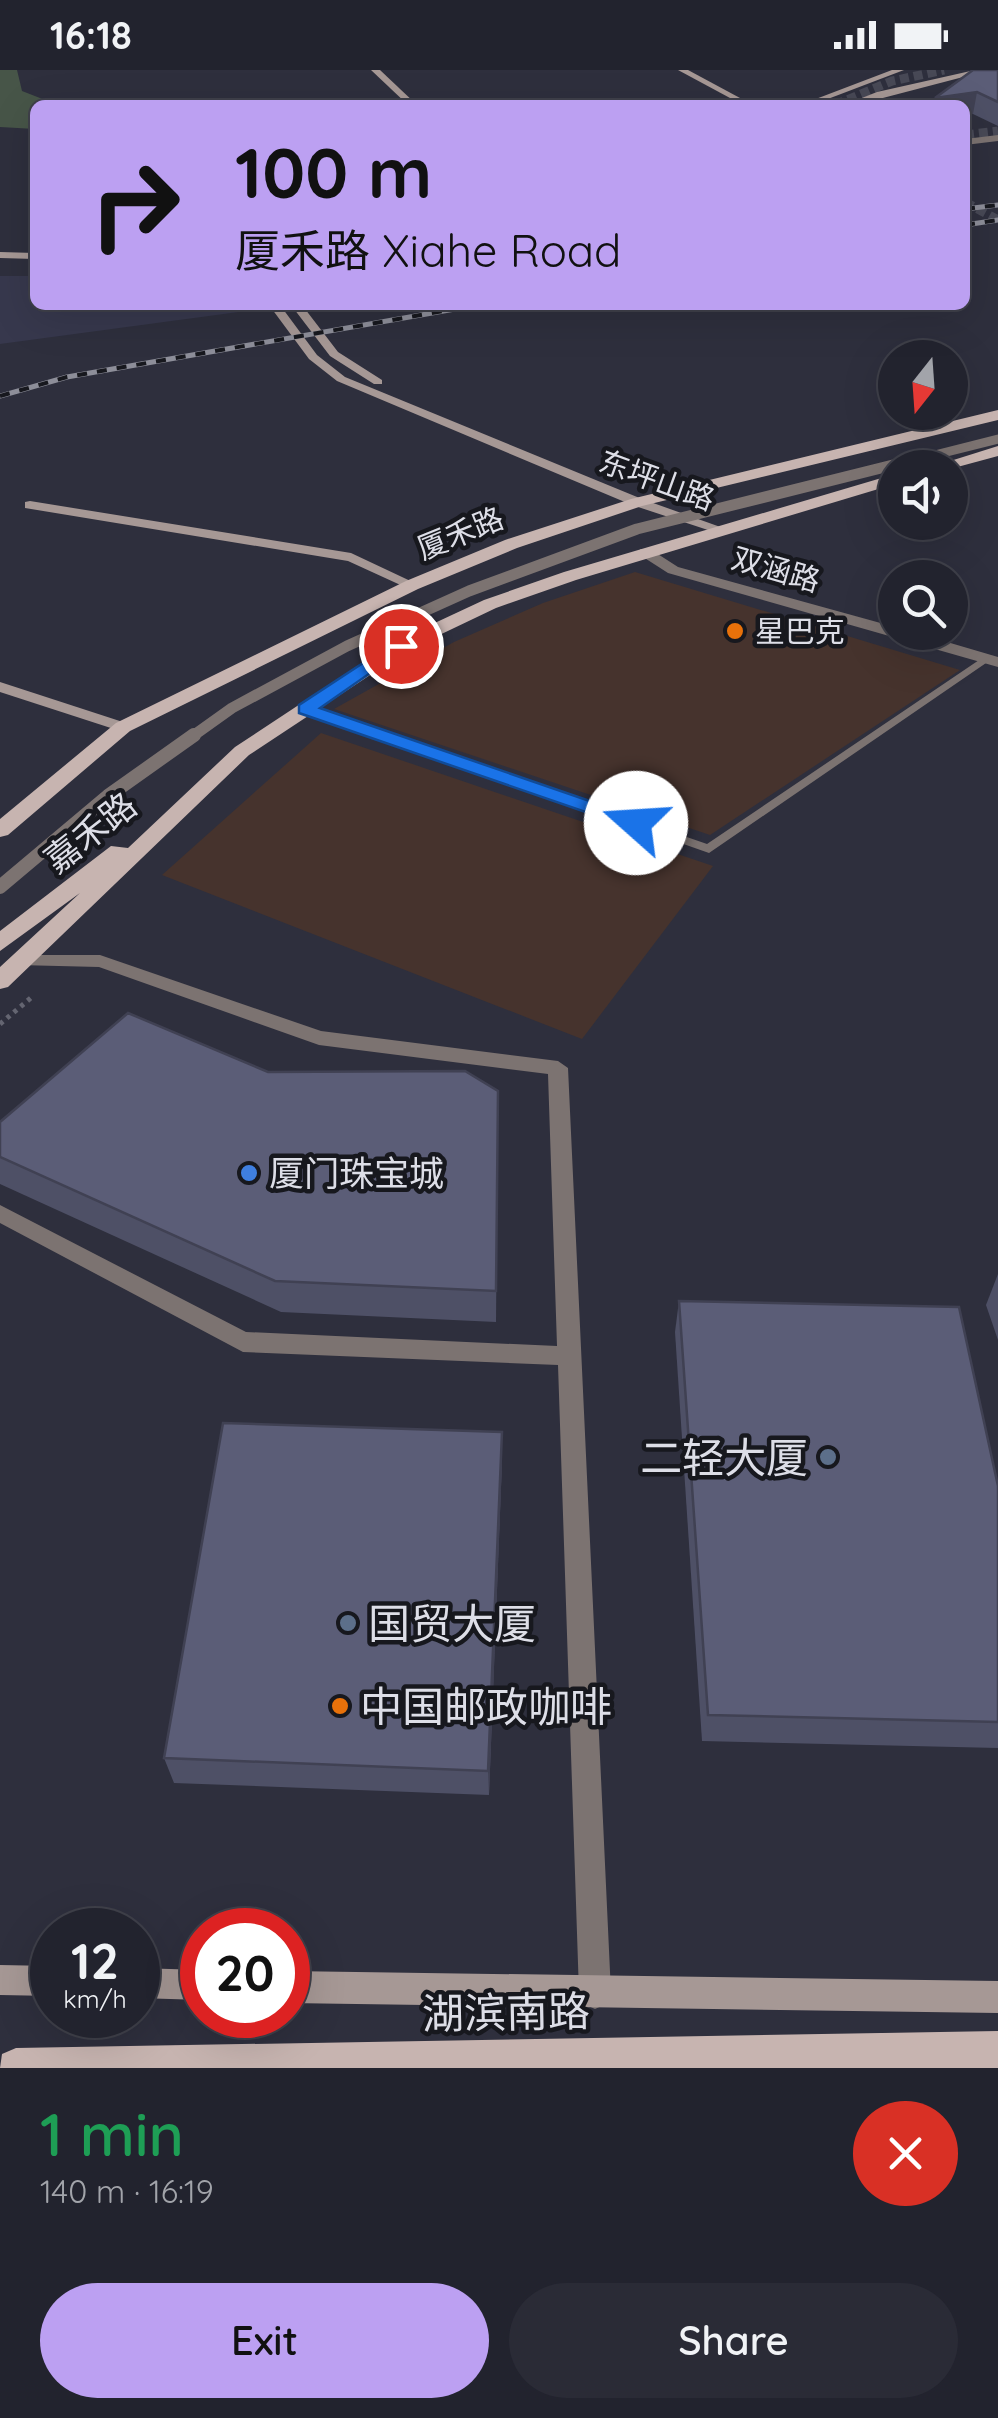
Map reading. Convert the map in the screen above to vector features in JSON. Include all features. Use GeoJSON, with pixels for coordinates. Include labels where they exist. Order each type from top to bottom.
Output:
{"type":"FeatureCollection","features":[{"type":"Feature","properties":{"kind":"main road"},"geometry":{"type":"LineString","coordinates":[[375,70],[408,100]]}},
{"type":"Feature","properties":{"kind":"main road"},"geometry":{"type":"LineString","coordinates":[[682,70],[739,100]]}},
{"type":"Feature","properties":{"kind":"main road"},"geometry":{"type":"LineString","coordinates":[[818,100],[900,70]]}},
{"type":"Feature","properties":{"kind":"main road"},"geometry":{"type":"LineString","coordinates":[[930,70],[973,73]]}},
{"type":"Feature","properties":{"kind":"main road"},"geometry":{"type":"LineString","coordinates":[[868,100],[986,70]]}},
{"type":"Feature","properties":{"kind":"main road"},"geometry":{"type":"LineString","coordinates":[[892,100],[998,71]]}},
{"type":"Feature","properties":{"kind":"main road"},"geometry":{"type":"LineString","coordinates":[[0,255],[30,256]]}},
{"type":"Feature","properties":{"kind":"main road"},"geometry":{"type":"LineString","coordinates":[[0,268],[30,269]]}},
{"type":"Feature","properties":{"kind":"main road","name":"东坪山路"},"geometry":{"type":"LineString","coordinates":[[278,310],[313,357],[341,379],[636,502],[719,529]]}},
{"type":"Feature","properties":{"kind":"main road","name":"东坪山路"},"geometry":{"type":"LineString","coordinates":[[300,310],[334,354],[359,373],[659,497],[719,529]]}},
{"type":"Feature","properties":{"kind":"main road","name":"厦禾路"},"geometry":{"type":"LineString","coordinates":[[0,830],[123,728],[412,585],[511,544],[636,502],[998,415]]}},
{"type":"Feature","properties":{"kind":"main road"},"geometry":{"type":"LineString","coordinates":[[968,459],[998,450]]}},
{"type":"Feature","properties":{"kind":"main road"},"geometry":{"type":"LineString","coordinates":[[0,981],[242,751],[401,646],[490,604],[719,529],[878,484]]}},
{"type":"Feature","properties":{"kind":"main road"},"geometry":{"type":"LineString","coordinates":[[30,505],[351,557],[412,585]]}},
{"type":"Feature","properties":{"kind":"main road"},"geometry":{"type":"LineString","coordinates":[[0,687],[123,728]]}},
{"type":"Feature","properties":{"kind":"main road","name":"嘉禾路"},"geometry":{"type":"LineString","coordinates":[[0,943],[220,772]]}},
{"type":"Feature","properties":{"kind":"main road"},"geometry":{"type":"LineString","coordinates":[[0,1980],[30,1981]]}},
{"type":"Feature","properties":{"kind":"main road","name":"湖滨南路"},"geometry":{"type":"LineString","coordinates":[[310,1987],[998,1997]]}},
{"type":"Feature","properties":{"kind":"main road","name":"湖滨南路"},"geometry":{"type":"LineString","coordinates":[[16,2068],[998,2051]]}},
{"type":"Feature","properties":{"kind":"street"},"geometry":{"type":"LineString","coordinates":[[970,141],[998,138]]}},
{"type":"Feature","properties":{"kind":"street","name":"双涵路"},"geometry":{"type":"LineString","coordinates":[[646,552],[673,570],[878,627]]}},
{"type":"Feature","properties":{"kind":"street","name":"双涵路"},"geometry":{"type":"LineString","coordinates":[[955,650],[992,661]]}},
{"type":"Feature","properties":{"kind":"street"},"geometry":{"type":"LineString","coordinates":[[24,961],[100,961],[320,1038],[558,1068],[595,1993]]}},
{"type":"Feature","properties":{"kind":"street"},"geometry":{"type":"LineString","coordinates":[[0,1213],[243,1342],[569,1356]]}},
{"type":"Feature","properties":{"kind":"lane"},"geometry":{"type":"LineString","coordinates":[[0,887],[108,796],[232,708],[347,646],[452,598],[637,529],[998,438]]}},
{"type":"Feature","properties":{"kind":"lane"},"geometry":{"type":"LineString","coordinates":[[306,709],[709,848],[992,661]]}},
{"type":"Feature","properties":{"kind":"path"},"geometry":{"type":"LineString","coordinates":[[0,1024],[32,997]]}},
{"type":"Feature","properties":{"kind":"shaded area"},"geometry":{"type":"Polygon","coordinates":[[[0,276],[30,276],[30,310],[246,311],[0,344],[0,276]]]}},
{"type":"Feature","properties":{"kind":"shaded area"},"geometry":{"type":"Polygon","coordinates":[[[635,572],[878,645],[878,650],[894,650],[960,670],[710,835],[334,709],[454,642],[543,603],[635,572]]]}},
{"type":"Feature","properties":{"kind":"shaded area"},"geometry":{"type":"Polygon","coordinates":[[[321,733],[713,866],[582,1039],[162,875],[321,733]]]}},
{"type":"Feature","properties":{"kind":"green space"},"geometry":{"type":"Polygon","coordinates":[[[0,70],[17,70],[22,91],[45,100],[30,100],[30,129],[0,127],[0,70]]]}},
{"type":"Feature","properties":{"kind":"building"},"geometry":{"type":"Polygon","coordinates":[[[973,70],[998,70],[998,102],[977,92],[935,98],[973,70]]]}},
{"type":"Feature","properties":{"kind":"building","name":"厦门珠宝城"},"geometry":{"type":"Polygon","coordinates":[[[128,1013],[268,1072],[465,1071],[498,1091],[496,1291],[275,1281],[0,1157],[0,1122],[128,1013]]]}},
{"type":"Feature","properties":{"kind":"building","name":"二轻大厦"},"geometry":{"type":"Polygon","coordinates":[[[679,1301],[959,1307],[998,1486],[998,1722],[708,1715],[679,1301]]]}},
{"type":"Feature","properties":{"kind":"building","name":"国贸大厦"},"geometry":{"type":"Polygon","coordinates":[[[223,1423],[502,1432],[488,1771],[164,1758],[223,1423]]]}},
{"type":"Feature","properties":{"kind":"tunnel"},"geometry":{"type":"LineString","coordinates":[[847,100],[892,81],[944,70]]}},
{"type":"Feature","properties":{"kind":"tunnel"},"geometry":{"type":"LineString","coordinates":[[970,134],[998,131]]}},
{"type":"Feature","properties":{"kind":"tunnel"},"geometry":{"type":"LineString","coordinates":[[970,205],[998,220]]}},
{"type":"Feature","properties":{"kind":"railway"},"geometry":{"type":"LineString","coordinates":[[970,208],[998,205]]}},
{"type":"Feature","properties":{"kind":"railway"},"geometry":{"type":"LineString","coordinates":[[970,224],[998,220]]}},
{"type":"Feature","properties":{"kind":"railway"},"geometry":{"type":"LineString","coordinates":[[0,396],[67,377],[449,310]]}},
{"type":"Feature","properties":{"kind":"place","name":"星巴克"},"geometry":{"type":"Point","coordinates":[735,631]}},
{"type":"Feature","properties":{"kind":"place","name":"厦门珠宝城"},"geometry":{"type":"Point","coordinates":[249,1173]}},
{"type":"Feature","properties":{"kind":"place","name":"二轻大厦"},"geometry":{"type":"Point","coordinates":[828,1457]}},
{"type":"Feature","properties":{"kind":"place","name":"国贸大厦"},"geometry":{"type":"Point","coordinates":[348,1623]}},
{"type":"Feature","properties":{"kind":"place","name":"中国邮政咖啡"},"geometry":{"type":"Point","coordinates":[340,1706]}},
{"type":"Feature","properties":{"kind":"route"},"geometry":{"type":"LineString","coordinates":[[401,646],[306,709],[636,823]]}}]}
